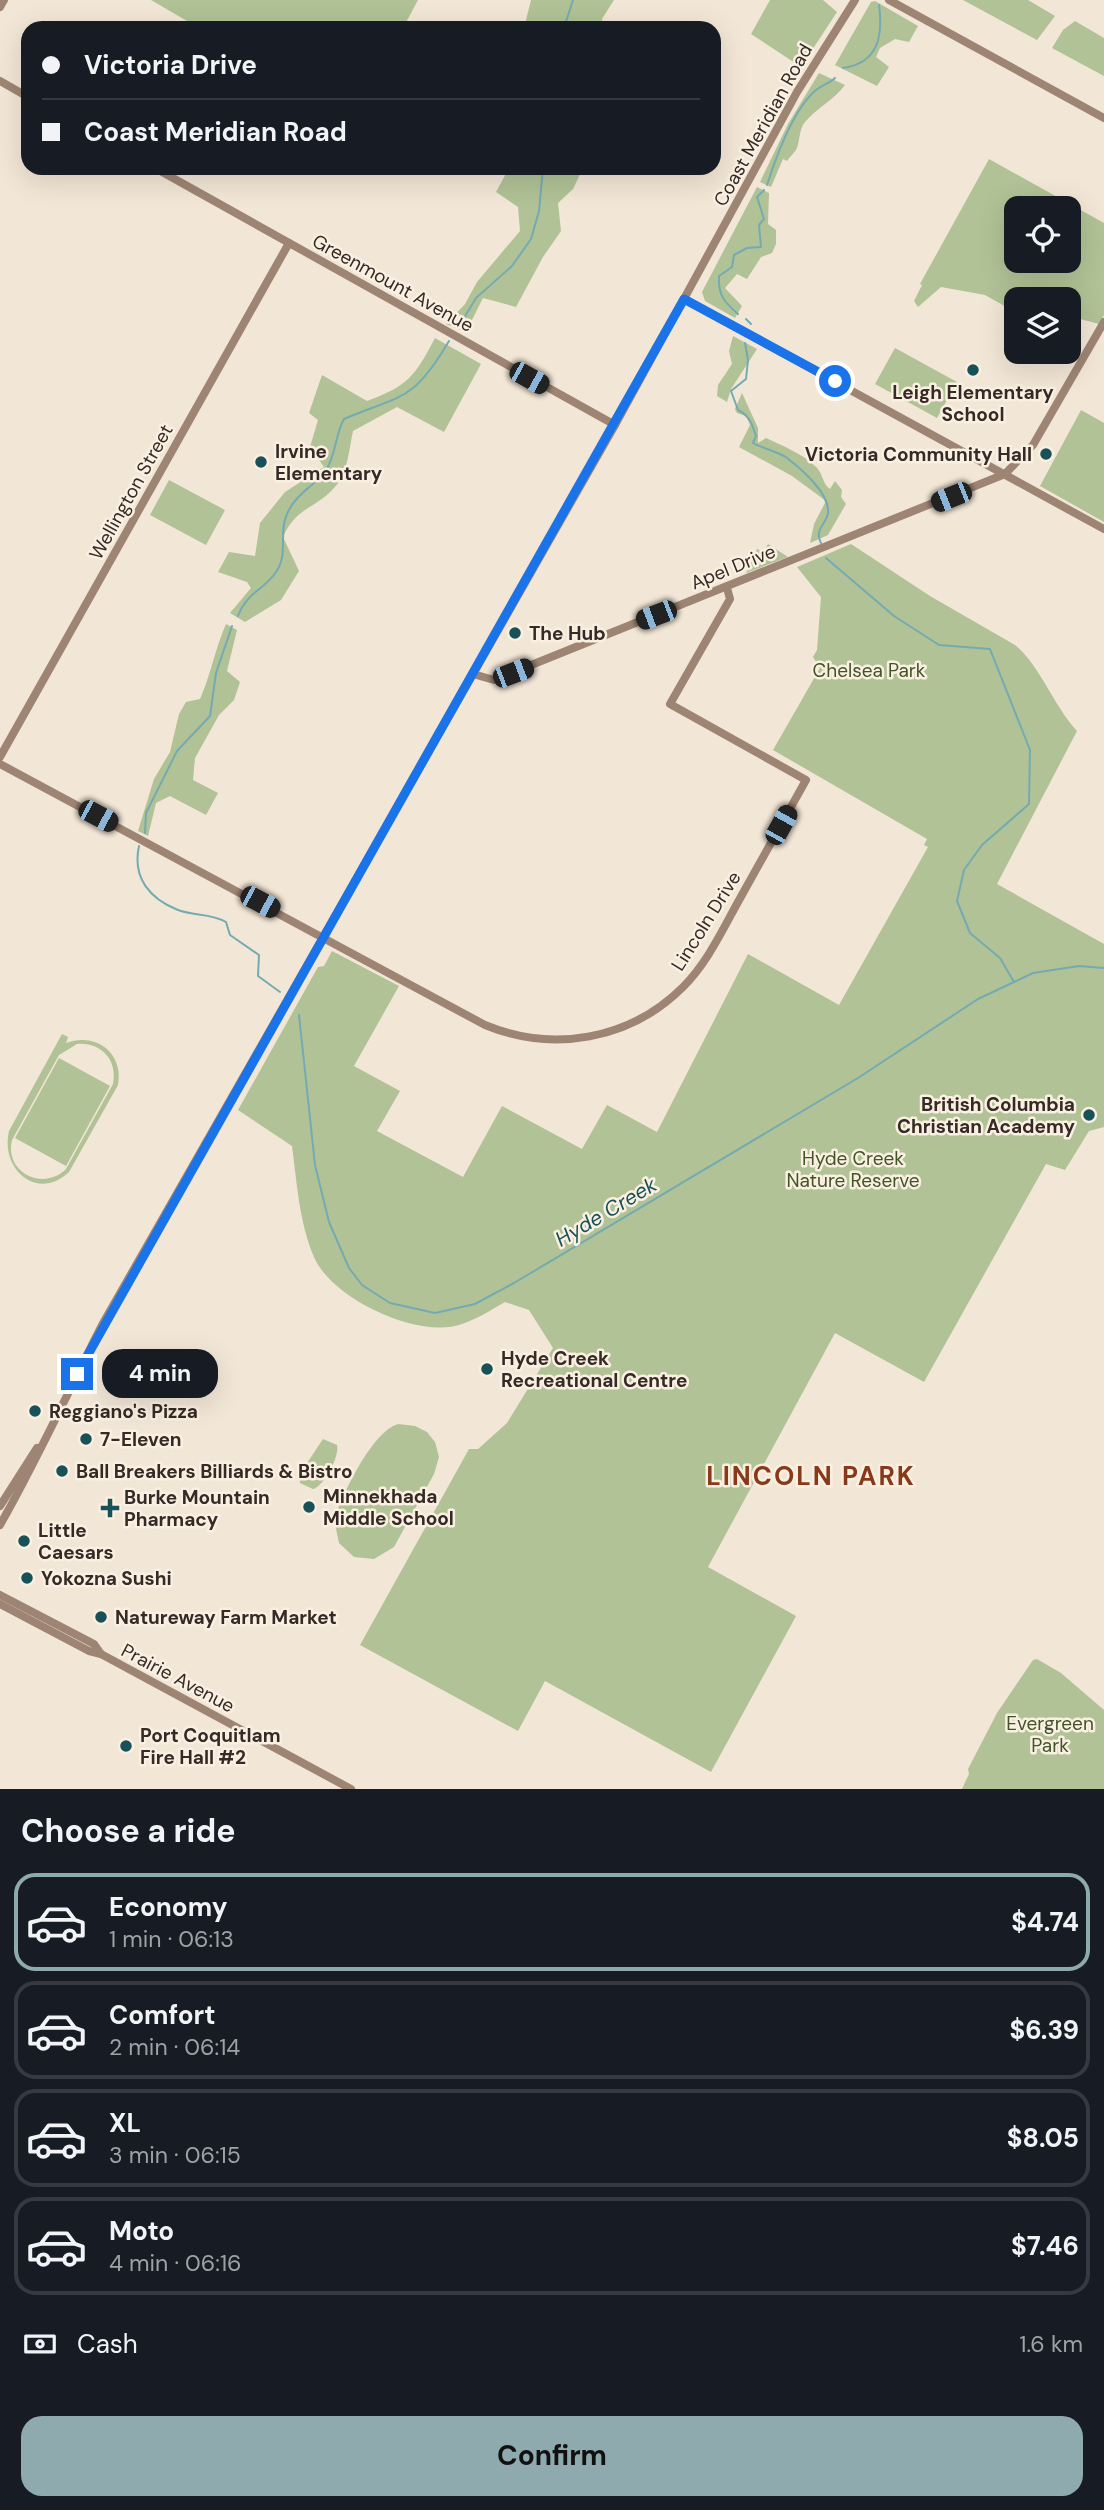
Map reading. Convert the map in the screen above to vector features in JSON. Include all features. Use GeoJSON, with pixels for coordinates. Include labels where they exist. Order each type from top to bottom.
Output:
{"type":"FeatureCollection","features":[{"type":"Feature","properties":{"kind":"main road"},"geometry":{"type":"LineString","coordinates":[[0,7],[4,0]]}},
{"type":"Feature","properties":{"kind":"main road","name":"Coast Meridian Road"},"geometry":{"type":"LineString","coordinates":[[0,1525],[30,1474],[43,1440],[102,1325],[615,425],[797,92],[856,0]]}},
{"type":"Feature","properties":{"kind":"main road"},"geometry":{"type":"LineString","coordinates":[[889,0],[1104,118]]}},
{"type":"Feature","properties":{"kind":"main road"},"geometry":{"type":"LineString","coordinates":[[0,81],[21,93]]}},
{"type":"Feature","properties":{"kind":"main road","name":"Greenmount Avenue"},"geometry":{"type":"LineString","coordinates":[[168,175],[615,425]]}},
{"type":"Feature","properties":{"kind":"main road","name":"Wellington Street"},"geometry":{"type":"LineString","coordinates":[[0,757],[289,243]]}},
{"type":"Feature","properties":{"kind":"main road"},"geometry":{"type":"LineString","coordinates":[[684,299],[1104,529]]}},
{"type":"Feature","properties":{"kind":"main road"},"geometry":{"type":"LineString","coordinates":[[1005,474],[1033,445],[1104,322]]}},
{"type":"Feature","properties":{"kind":"main road","name":"Apel Drive"},"geometry":{"type":"LineString","coordinates":[[473,674],[485,680],[494,680],[1005,474]]}},
{"type":"Feature","properties":{"kind":"main road","name":"Lincoln Drive"},"geometry":{"type":"LineString","coordinates":[[0,764],[456,1010],[502,1031],[558,1040],[614,1030],[657,1009],[684,986],[699,968],[806,780],[670,704],[730,599],[727,588]]}},
{"type":"Feature","properties":{"kind":"main road","name":"Coast Meridian Road"},"geometry":{"type":"LineString","coordinates":[[0,1506],[21,1469],[43,1440]]}},
{"type":"Feature","properties":{"kind":"main road","name":"Prairie Avenue"},"geometry":{"type":"LineString","coordinates":[[0,1595],[94,1644],[101,1654]]}},
{"type":"Feature","properties":{"kind":"main road","name":"Prairie Avenue"},"geometry":{"type":"LineString","coordinates":[[0,1604],[89,1651],[101,1654],[351,1789]]}},
{"type":"Feature","properties":{"kind":"green space"},"geometry":{"type":"Polygon","coordinates":[[[151,0],[418,0],[407,21],[187,21],[151,0]]]}},
{"type":"Feature","properties":{"kind":"green space"},"geometry":{"type":"Polygon","coordinates":[[[531,0],[614,0],[602,21],[526,21],[531,0]]]}},
{"type":"Feature","properties":{"kind":"green space"},"geometry":{"type":"Polygon","coordinates":[[[770,0],[823,0],[837,12],[801,67],[751,34],[770,0]]]}},
{"type":"Feature","properties":{"kind":"green space"},"geometry":{"type":"Polygon","coordinates":[[[963,0],[1028,0],[1055,16],[1037,40],[963,0]]]}},
{"type":"Feature","properties":{"kind":"green space"},"geometry":{"type":"Polygon","coordinates":[[[875,1],[918,26],[909,42],[895,39],[880,48],[876,57],[889,67],[877,86],[835,65],[871,2],[875,1]]]}},
{"type":"Feature","properties":{"kind":"green space"},"geometry":{"type":"Polygon","coordinates":[[[1075,21],[1104,38],[1104,76],[1052,48],[1063,30],[1075,21]]]}},
{"type":"Feature","properties":{"kind":"green space"},"geometry":{"type":"Polygon","coordinates":[[[819,73],[845,85],[805,122],[797,148],[787,161],[783,159],[771,187],[760,182],[788,124],[819,73]]]}},
{"type":"Feature","properties":{"kind":"green space"},"geometry":{"type":"Polygon","coordinates":[[[989,159],[1055,196],[1004,196],[1004,273],[1081,273],[1081,210],[1104,223],[1104,315],[1099,324],[1081,319],[1081,287],[1004,287],[1004,306],[985,295],[941,287],[918,307],[914,301],[922,285],[920,284],[989,159]]]}},
{"type":"Feature","properties":{"kind":"green space"},"geometry":{"type":"Polygon","coordinates":[[[505,175],[580,175],[573,189],[558,203],[561,231],[543,257],[516,307],[483,298],[466,332],[446,324],[465,304],[477,282],[520,231],[518,207],[496,192],[505,175]]]}},
{"type":"Feature","properties":{"kind":"green space"},"geometry":{"type":"Polygon","coordinates":[[[757,187],[769,193],[768,224],[776,230],[776,244],[772,253],[761,257],[747,279],[737,274],[725,288],[742,306],[735,318],[705,301],[702,292],[757,187]]]}},
{"type":"Feature","properties":{"kind":"green space"},"geometry":{"type":"Polygon","coordinates":[[[733,336],[757,349],[731,389],[727,402],[717,396],[718,385],[732,364],[729,351],[733,336]]]}},
{"type":"Feature","properties":{"kind":"green space"},"geometry":{"type":"Polygon","coordinates":[[[435,338],[481,364],[444,432],[397,407],[353,431],[347,461],[339,482],[327,495],[294,519],[283,537],[299,571],[281,600],[245,622],[230,613],[251,588],[247,582],[218,572],[229,552],[255,556],[260,523],[285,492],[324,467],[310,447],[318,420],[309,413],[322,375],[367,401],[392,390],[409,378],[422,362],[435,338]]]}},
{"type":"Feature","properties":{"kind":"green space"},"geometry":{"type":"Polygon","coordinates":[[[895,348],[957,382],[937,418],[875,384],[895,348]]]}},
{"type":"Feature","properties":{"kind":"green space"},"geometry":{"type":"Polygon","coordinates":[[[742,393],[758,428],[758,443],[766,438],[798,454],[818,469],[830,489],[835,481],[842,490],[841,497],[846,504],[828,535],[810,543],[814,524],[826,501],[792,476],[739,447],[750,425],[746,416],[737,413],[735,409],[742,393]]]}},
{"type":"Feature","properties":{"kind":"green space"},"geometry":{"type":"Polygon","coordinates":[[[1081,410],[1104,423],[1104,522],[1040,486],[1081,410]]]}},
{"type":"Feature","properties":{"kind":"green space"},"geometry":{"type":"Polygon","coordinates":[[[169,480],[225,510],[206,545],[150,515],[169,480]]]}},
{"type":"Feature","properties":{"kind":"green space"},"geometry":{"type":"Polygon","coordinates":[[[768,544],[788,557],[746,573],[757,549],[764,552],[768,544]]]}},
{"type":"Feature","properties":{"kind":"green space","name":"Hyde Creek Nature Reserve"},"geometry":{"type":"Polygon","coordinates":[[[851,544],[930,596],[1015,645],[1032,664],[1077,731],[997,884],[1104,944],[1104,1127],[1089,1131],[1065,1170],[1046,1164],[924,1382],[835,1333],[708,1567],[796,1616],[711,1772],[545,1681],[518,1731],[360,1645],[469,1449],[478,1449],[507,1423],[553,1348],[529,1310],[505,1302],[462,1324],[423,1326],[378,1312],[338,1287],[323,1272],[309,1244],[299,1202],[292,1146],[238,1110],[318,967],[324,966],[332,951],[399,986],[354,1066],[400,1091],[377,1131],[463,1177],[502,1106],[582,1149],[607,1105],[657,1132],[748,954],[839,1005],[928,847],[924,845],[927,839],[773,750],[820,668],[813,657],[817,650],[821,597],[797,567],[851,544]]]}},
{"type":"Feature","properties":{"kind":"green space"},"geometry":{"type":"Polygon","coordinates":[[[226,624],[237,630],[227,671],[240,682],[234,700],[219,715],[195,758],[193,780],[218,793],[206,815],[170,796],[156,803],[148,836],[138,831],[154,779],[170,752],[179,714],[186,702],[200,699],[226,624]]]}},
{"type":"Feature","properties":{"kind":"green space"},"geometry":{"type":"Polygon","coordinates":[[[62,1034],[68,1037],[66,1043],[88,1040],[106,1048],[112,1055],[117,1063],[118,1085],[69,1172],[45,1184],[24,1177],[10,1158],[9,1131],[62,1034]],[[77,1044],[59,1055],[12,1140],[14,1161],[27,1175],[47,1179],[66,1169],[113,1084],[113,1067],[106,1054],[86,1044],[77,1044]]]}},
{"type":"Feature","properties":{"kind":"green space"},"geometry":{"type":"Polygon","coordinates":[[[59,1058],[110,1086],[66,1166],[15,1138],[59,1058]]]}},
{"type":"Feature","properties":{"kind":"green space"},"geometry":{"type":"Polygon","coordinates":[[[398,1424],[415,1426],[427,1432],[435,1442],[439,1457],[434,1474],[394,1547],[374,1559],[354,1557],[339,1543],[334,1519],[351,1480],[369,1451],[388,1429],[398,1424]]]}},
{"type":"Feature","properties":{"kind":"green space"},"geometry":{"type":"Polygon","coordinates":[[[323,1439],[337,1445],[336,1456],[326,1477],[313,1489],[300,1483],[299,1475],[323,1439]]]}},
{"type":"Feature","properties":{"kind":"green space","name":"Evergreen Park"},"geometry":{"type":"Polygon","coordinates":[[[1037,1659],[1061,1673],[1104,1710],[1104,1789],[962,1789],[969,1774],[968,1769],[997,1713],[1033,1660],[1037,1659]]]}},
{"type":"Feature","properties":{"kind":"waterway","name":"Hyde Creek"},"geometry":{"type":"LineString","coordinates":[[566,21],[573,0]]}},
{"type":"Feature","properties":{"kind":"waterway"},"geometry":{"type":"LineString","coordinates":[[843,68],[864,60],[876,46],[880,27],[879,5]]}},
{"type":"Feature","properties":{"kind":"waterway"},"geometry":{"type":"LineString","coordinates":[[767,185],[780,148],[800,109],[816,90],[835,78]]}},
{"type":"Feature","properties":{"kind":"waterway","name":"Hyde Creek"},"geometry":{"type":"LineString","coordinates":[[458,328],[476,298],[512,266],[531,239],[539,211],[542,175]]}},
{"type":"Feature","properties":{"kind":"waterway"},"geometry":{"type":"LineString","coordinates":[[738,314],[723,298],[719,276],[732,267],[734,255],[747,248],[761,247],[759,225],[764,219],[757,197],[764,190]]}},
{"type":"Feature","properties":{"kind":"waterway"},"geometry":{"type":"LineString","coordinates":[[746,319],[751,324]]}},
{"type":"Feature","properties":{"kind":"waterway","name":"Hyde Creek"},"geometry":{"type":"LineString","coordinates":[[238,616],[246,602],[271,578],[280,565],[287,514],[295,501],[326,470],[344,419],[405,394],[416,386],[437,361],[449,341]]}},
{"type":"Feature","properties":{"kind":"waterway"},"geometry":{"type":"LineString","coordinates":[[745,343],[748,360],[746,379],[731,391],[738,410],[752,424],[756,436],[753,443],[787,458],[824,497],[828,513],[819,534],[821,543]]}},
{"type":"Feature","properties":{"kind":"waterway"},"geometry":{"type":"LineString","coordinates":[[826,558],[894,616],[939,645],[990,649],[1030,750],[1029,804],[982,845],[964,870],[957,901],[970,933],[1000,958],[1014,982]]}},
{"type":"Feature","properties":{"kind":"waterway","name":"Hyde Creek"},"geometry":{"type":"LineString","coordinates":[[145,833],[146,813],[177,751],[210,716],[216,673],[232,626]]}},
{"type":"Feature","properties":{"kind":"waterway","name":"Hyde Creek"},"geometry":{"type":"LineString","coordinates":[[139,846],[138,868],[145,886],[159,900],[178,910],[226,922],[230,935],[259,955],[258,976],[280,992]]}},
{"type":"Feature","properties":{"kind":"waterway","name":"Hyde Creek"},"geometry":{"type":"LineString","coordinates":[[299,1015],[315,1165],[329,1222],[349,1268],[362,1285],[390,1303],[435,1313],[475,1304],[514,1283],[858,1078],[978,999],[1033,973],[1079,966],[1104,968]]}},
{"type":"Feature","properties":{"kind":"place","name":"Leigh Elementary School"},"geometry":{"type":"Point","coordinates":[973,370]}},
{"type":"Feature","properties":{"kind":"place","name":"Victoria Community Hall"},"geometry":{"type":"Point","coordinates":[1046,454]}},
{"type":"Feature","properties":{"kind":"place","name":"Irvine Elementary"},"geometry":{"type":"Point","coordinates":[261,462]}},
{"type":"Feature","properties":{"kind":"place","name":"The Hub"},"geometry":{"type":"Point","coordinates":[515,633]}},
{"type":"Feature","properties":{"kind":"place","name":"British Columbia Christian Academy"},"geometry":{"type":"Point","coordinates":[1089,1115]}},
{"type":"Feature","properties":{"kind":"place","name":"Hyde Creek Recreational Centre"},"geometry":{"type":"Point","coordinates":[487,1369]}},
{"type":"Feature","properties":{"kind":"place","name":"Reggiano's Pizza"},"geometry":{"type":"Point","coordinates":[35,1411]}},
{"type":"Feature","properties":{"kind":"place","name":"7-Eleven"},"geometry":{"type":"Point","coordinates":[86,1439]}},
{"type":"Feature","properties":{"kind":"place","name":"Ball Breakers Billiards & Bistro"},"geometry":{"type":"Point","coordinates":[62,1471]}},
{"type":"Feature","properties":{"kind":"place","name":"Minnekhada Middle School"},"geometry":{"type":"Point","coordinates":[309,1507]}},
{"type":"Feature","properties":{"kind":"place","name":"Burke Mountain Pharmacy"},"geometry":{"type":"Point","coordinates":[110,1508]}},
{"type":"Feature","properties":{"kind":"place","name":"Little Caesars"},"geometry":{"type":"Point","coordinates":[24,1541]}},
{"type":"Feature","properties":{"kind":"place","name":"Yokozna Sushi"},"geometry":{"type":"Point","coordinates":[27,1578]}},
{"type":"Feature","properties":{"kind":"place","name":"Natureway Farm Market"},"geometry":{"type":"Point","coordinates":[101,1617]}},
{"type":"Feature","properties":{"kind":"place","name":"Port Coquitlam Fire Hall #2"},"geometry":{"type":"Point","coordinates":[126,1746]}},
{"type":"Feature","properties":{"kind":"district","name":"LINCOLN PARK"},"geometry":{"type":"Point","coordinates":[811,1476]}},
{"type":"Feature","properties":{"kind":"route"},"geometry":{"type":"LineString","coordinates":[[77,1374],[102,1325],[598,455],[684,299],[835,381]]}},
{"type":"Feature","properties":{"kind":"park label","name":"Chelsea Park"},"geometry":{"type":"Point","coordinates":[869,670]}}]}
